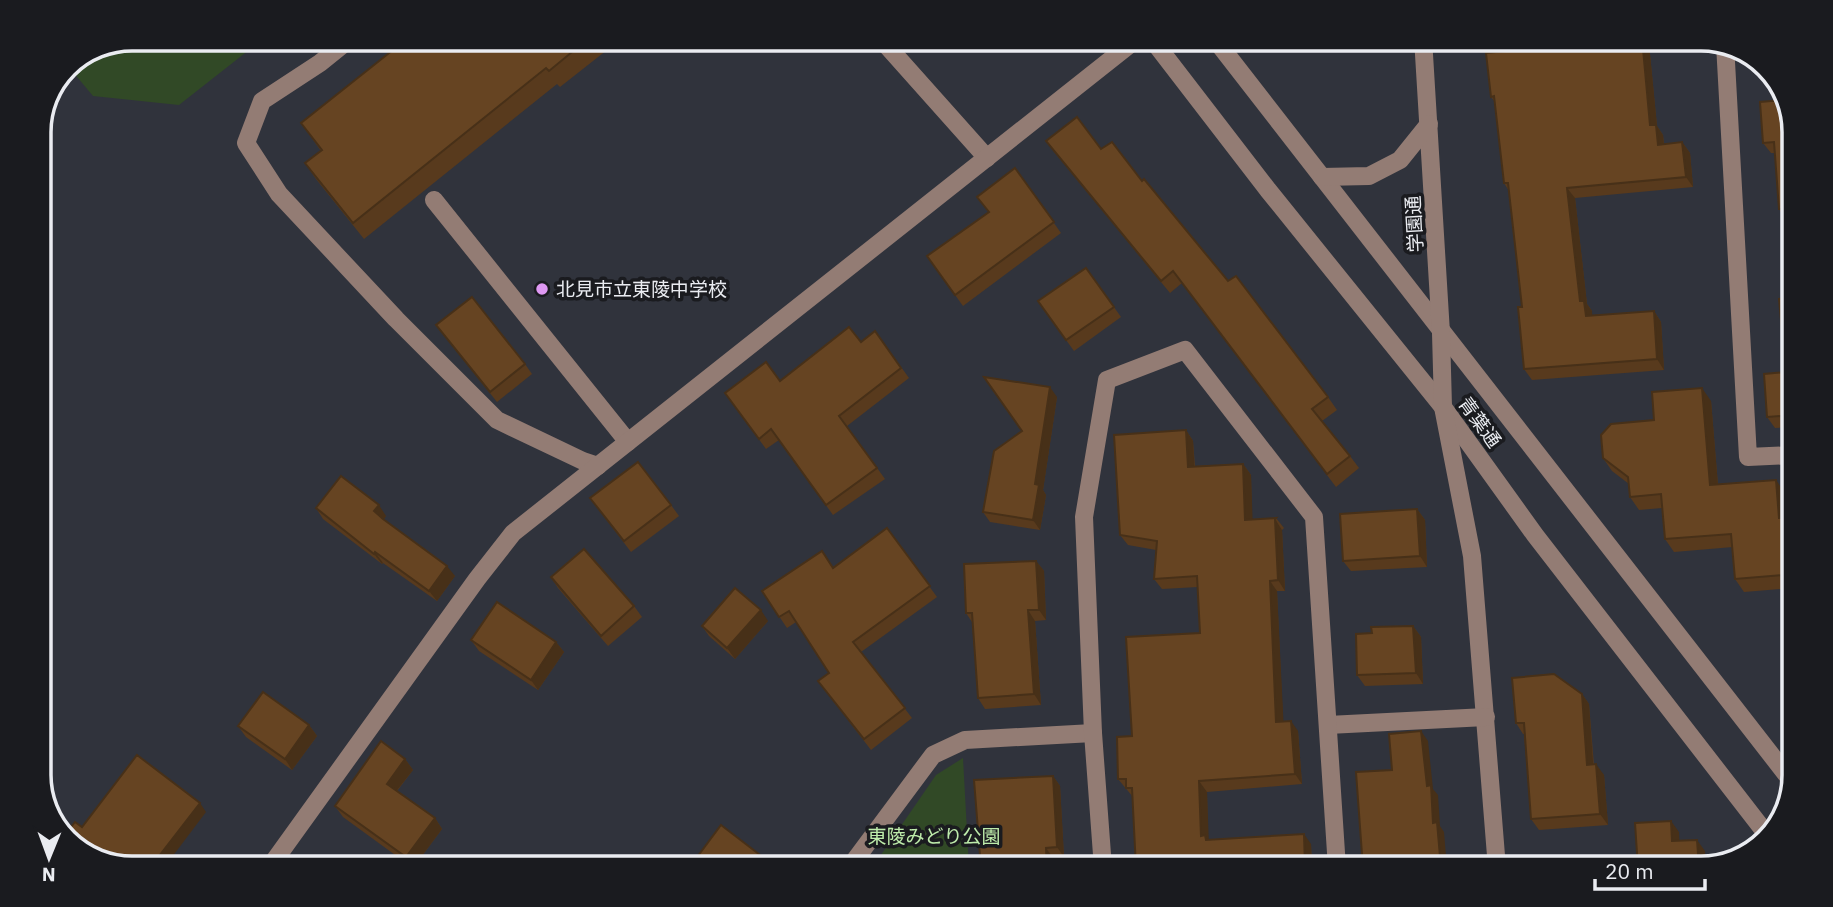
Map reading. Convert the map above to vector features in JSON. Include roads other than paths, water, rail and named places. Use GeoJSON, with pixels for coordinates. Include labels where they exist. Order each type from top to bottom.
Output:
{"type":"FeatureCollection","features":[{"type":"Feature","properties":{"kind":"street"},"geometry":{"type":"LineString","coordinates":[[335,51],[262,101],[246,143],[279,194],[396,319],[497,420],[598,466]]}},
{"type":"Feature","properties":{"kind":"street"},"geometry":{"type":"LineString","coordinates":[[891,51],[987,159]]}},
{"type":"Feature","properties":{"kind":"street"},"geometry":{"type":"LineString","coordinates":[[278,856],[513,533],[1122,51]]}},
{"type":"Feature","properties":{"kind":"street","name":"青葉通"},"geometry":{"type":"LineString","coordinates":[[1161,51],[1268,190],[1443,407],[1535,536],[1763,829]]}},
{"type":"Feature","properties":{"kind":"street","name":"青葉通"},"geometry":{"type":"LineString","coordinates":[[1224,51],[1782,769]]}},
{"type":"Feature","properties":{"kind":"street","name":"学園通"},"geometry":{"type":"LineString","coordinates":[[1424,51],[1443,407],[1472,556],[1496,856]]}},
{"type":"Feature","properties":{"kind":"street"},"geometry":{"type":"LineString","coordinates":[[1726,54],[1748,457],[1782,456]]}},
{"type":"Feature","properties":{"kind":"street"},"geometry":{"type":"LineString","coordinates":[[1322,177],[1369,176],[1400,160],[1429,124]]}},
{"type":"Feature","properties":{"kind":"street"},"geometry":{"type":"LineString","coordinates":[[434,200],[628,442]]}},
{"type":"Feature","properties":{"kind":"street"},"geometry":{"type":"LineString","coordinates":[[1102,856],[1093,733],[1084,517],[1107,380],[1185,350],[1314,517],[1336,856]]}},
{"type":"Feature","properties":{"kind":"street"},"geometry":{"type":"LineString","coordinates":[[1328,725],[1486,717]]}},
{"type":"Feature","properties":{"kind":"street"},"geometry":{"type":"LineString","coordinates":[[859,856],[933,755],[965,740],[1093,733]]}},
{"type":"Feature","properties":{"kind":"place","name":"北見市立東陵中学校"},"geometry":{"type":"Point","coordinates":[542,289]}},
{"type":"Feature","properties":{"kind":"park label","name":"東陵みどり公園"},"geometry":{"type":"Point","coordinates":[934,836]}}]}
